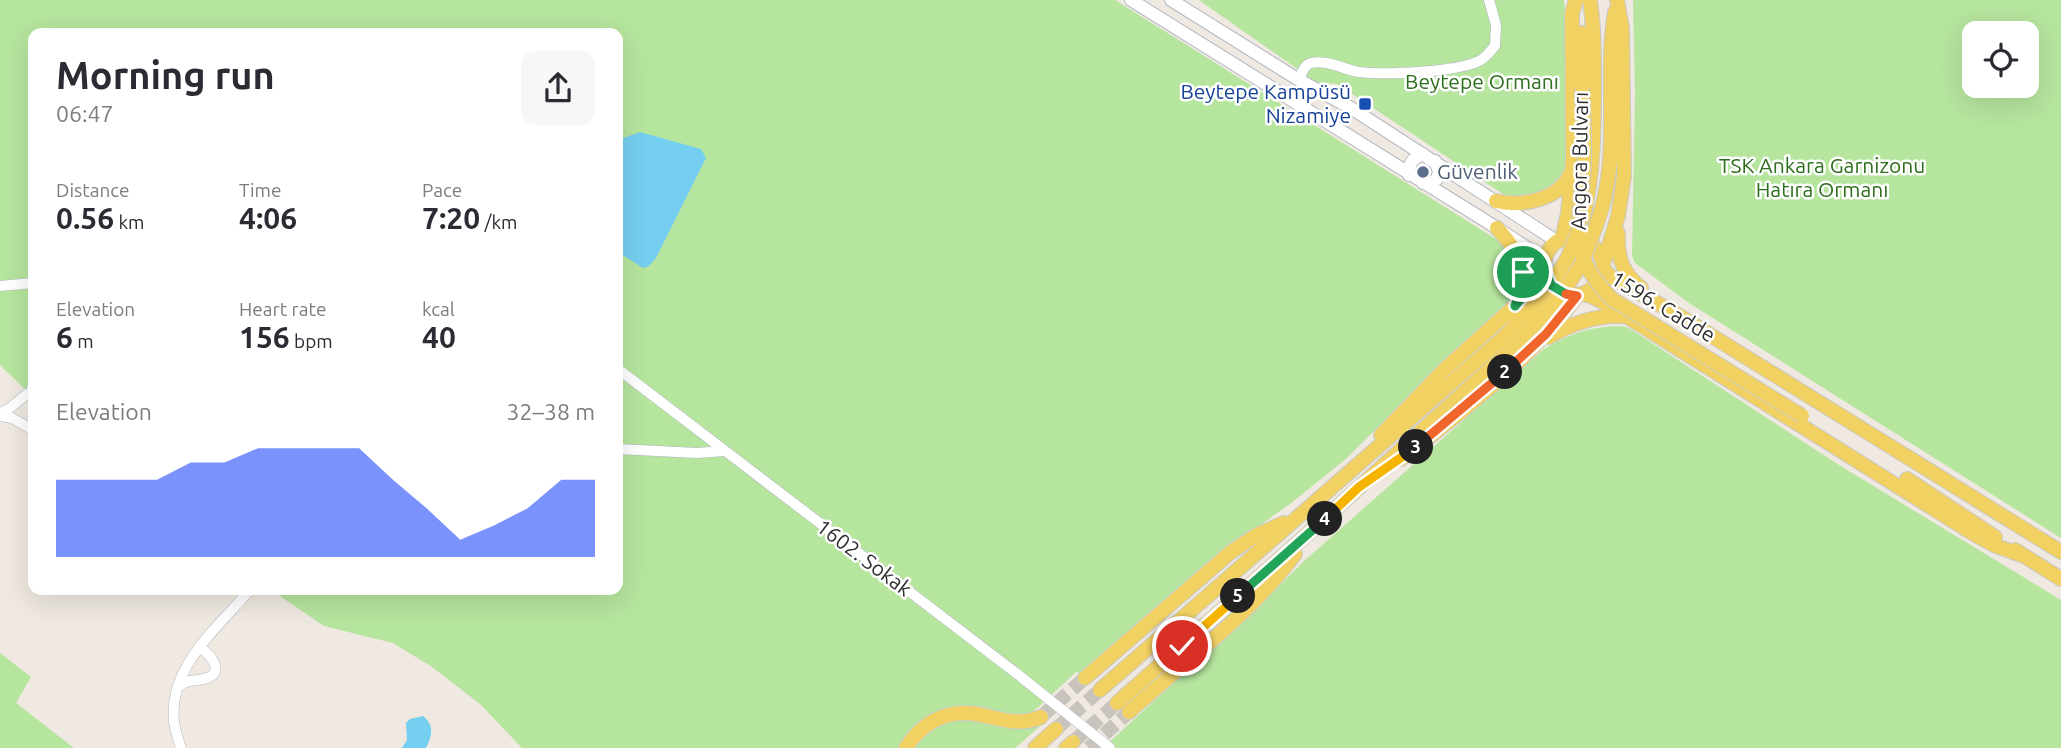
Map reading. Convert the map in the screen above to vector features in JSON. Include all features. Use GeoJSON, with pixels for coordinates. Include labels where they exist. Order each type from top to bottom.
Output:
{"type":"FeatureCollection","features":[{"type":"Feature","properties":{"kind":"main road","name":"1596. Cadde"},"geometry":{"type":"LineString","coordinates":[[1131,0],[1538,255],[1545,266],[1547,278],[1557,290],[1580,295],[1626,316],[1974,534],[2021,555]]}},
{"type":"Feature","properties":{"kind":"main road","name":"1596. Cadde"},"geometry":{"type":"LineString","coordinates":[[1171,0],[1299,80],[1351,108],[1560,241],[1570,237],[1586,240],[1598,250],[1599,271],[1612,299],[1910,481],[2061,579]]}},
{"type":"Feature","properties":{"kind":"main road","name":"Angora Bulvarı"},"geometry":{"type":"LineString","coordinates":[[1560,241],[1568,213],[1572,172],[1572,13],[1576,0]]}},
{"type":"Feature","properties":{"kind":"main road","name":"Angora Bulvarı"},"geometry":{"type":"LineString","coordinates":[[1583,0],[1583,174],[1577,234],[1582,256],[1599,271],[1617,221],[1624,176],[1622,28],[1617,0]]}},
{"type":"Feature","properties":{"kind":"main road","name":"Angora Bulvarı"},"geometry":{"type":"LineString","coordinates":[[1589,224],[1595,139],[1594,30],[1590,0]]}},
{"type":"Feature","properties":{"kind":"main road","name":"Angora Bulvarı"},"geometry":{"type":"LineString","coordinates":[[1589,224],[1606,190],[1609,163],[1610,61],[1617,0]]}},
{"type":"Feature","properties":{"kind":"main road"},"geometry":{"type":"LineString","coordinates":[[1409,175],[1412,159],[1423,154]]}},
{"type":"Feature","properties":{"kind":"main road"},"geometry":{"type":"LineString","coordinates":[[1423,183],[1429,184],[1437,179],[1435,161]]}},
{"type":"Feature","properties":{"kind":"main road"},"geometry":{"type":"LineString","coordinates":[[1496,201],[1521,204],[1545,196],[1562,188],[1572,172]]}},
{"type":"Feature","properties":{"kind":"main road"},"geometry":{"type":"LineString","coordinates":[[1568,213],[1574,225],[1599,235],[1617,221]]}},
{"type":"Feature","properties":{"kind":"main road"},"geometry":{"type":"LineString","coordinates":[[1617,221],[1617,247],[1625,272],[1673,312]]}},
{"type":"Feature","properties":{"kind":"main road"},"geometry":{"type":"LineString","coordinates":[[1117,703],[1514,346],[1551,297],[1567,259],[1589,224]]}},
{"type":"Feature","properties":{"kind":"main road"},"geometry":{"type":"LineString","coordinates":[[1497,228],[1515,249],[1521,263],[1522,286],[1515,306]]}},
{"type":"Feature","properties":{"kind":"main road"},"geometry":{"type":"LineString","coordinates":[[1342,479],[1421,392],[1515,306],[1545,266],[1549,251],[1560,241]]}},
{"type":"Feature","properties":{"kind":"main road","name":"1596. Cadde"},"geometry":{"type":"LineString","coordinates":[[1599,271],[1673,312],[2061,552]]}},
{"type":"Feature","properties":{"kind":"main road"},"geometry":{"type":"LineString","coordinates":[[1359,487],[1421,444],[1478,396],[1530,349],[1580,295],[1596,285],[1599,271]]}},
{"type":"Feature","properties":{"kind":"main road"},"geometry":{"type":"LineString","coordinates":[[1100,690],[1551,297]]}},
{"type":"Feature","properties":{"kind":"main road"},"geometry":{"type":"LineString","coordinates":[[1530,349],[1562,329],[1580,322],[1607,316],[1626,316]]}},
{"type":"Feature","properties":{"kind":"main road"},"geometry":{"type":"LineString","coordinates":[[1682,352],[1673,335],[1675,329],[1687,325],[1697,327]]}},
{"type":"Feature","properties":{"kind":"main road"},"geometry":{"type":"LineString","coordinates":[[1084,678],[1231,552],[1255,536],[1298,517]]}},
{"type":"Feature","properties":{"kind":"main road"},"geometry":{"type":"LineString","coordinates":[[1129,712],[1250,606],[1281,572],[1311,531]]}},
{"type":"Feature","properties":{"kind":"main road"},"geometry":{"type":"LineString","coordinates":[[906,748],[925,725],[950,715],[968,713],[1019,723],[1041,717]]}},
{"type":"Feature","properties":{"kind":"main road"},"geometry":{"type":"LineString","coordinates":[[1035,748],[1056,729]]}},
{"type":"Feature","properties":{"kind":"street"},"geometry":{"type":"LineString","coordinates":[[1299,80],[1305,66],[1310,63],[1377,73],[1461,68],[1482,60],[1495,46],[1496,25],[1489,0]]}},
{"type":"Feature","properties":{"kind":"street"},"geometry":{"type":"LineString","coordinates":[[0,286],[28,283]]}},
{"type":"Feature","properties":{"kind":"street","name":"1602. Sokak"},"geometry":{"type":"LineString","coordinates":[[623,373],[1110,748]]}},
{"type":"Feature","properties":{"kind":"street"},"geometry":{"type":"LineString","coordinates":[[623,380],[633,381]]}},
{"type":"Feature","properties":{"kind":"street"},"geometry":{"type":"LineString","coordinates":[[0,414],[28,392]]}},
{"type":"Feature","properties":{"kind":"street"},"geometry":{"type":"LineString","coordinates":[[0,414],[28,427]]}},
{"type":"Feature","properties":{"kind":"street"},"geometry":{"type":"LineString","coordinates":[[623,449],[697,453],[724,451]]}},
{"type":"Feature","properties":{"kind":"street"},"geometry":{"type":"LineString","coordinates":[[181,748],[174,721],[178,687],[189,662],[200,647],[246,595]]}},
{"type":"Feature","properties":{"kind":"street"},"geometry":{"type":"LineString","coordinates":[[178,687],[191,679],[202,679],[214,673],[216,665],[213,656],[200,647]]}},
{"type":"Feature","properties":{"kind":"street"},"geometry":{"type":"LineString","coordinates":[[189,662],[190,669],[202,679]]}},
{"type":"Feature","properties":{"kind":"green space"},"geometry":{"type":"Polygon","coordinates":[[[0,0],[1115,0],[1499,241],[1508,248],[1514,261],[1516,283],[1506,307],[1442,363],[1347,458],[1290,504],[1206,563],[1082,674],[1076,672],[1034,711],[1046,721],[1015,748],[522,748],[480,704],[432,667],[393,643],[324,626],[278,595],[623,595],[623,28],[28,28],[28,392],[0,365],[0,0]]]}},
{"type":"Feature","properties":{"kind":"green space","name":"Beytepe Ormanı"},"geometry":{"type":"Polygon","coordinates":[[[1199,0],[1564,0],[1569,75],[1566,171],[1548,188],[1509,198],[1337,84],[1316,82],[1199,0]]]}},
{"type":"Feature","properties":{"kind":"green space","name":"TSK Ankara Garnizonu Hatıra Ormanı"},"geometry":{"type":"Polygon","coordinates":[[[1633,0],[2061,0],[2061,538],[1689,303],[1635,263],[1632,256],[1635,94],[1633,0]]]}},
{"type":"Feature","properties":{"kind":"green space"},"geometry":{"type":"Polygon","coordinates":[[[1621,326],[1629,328],[1839,465],[2061,600],[2061,748],[1103,748],[1303,562],[1544,349],[1581,332],[1621,326]]]}},
{"type":"Feature","properties":{"kind":"green space"},"geometry":{"type":"Polygon","coordinates":[[[0,653],[31,677],[16,703],[74,748],[0,748],[0,653]]]}},
{"type":"Feature","properties":{"kind":"water"},"geometry":{"type":"Polygon","coordinates":[[[640,132],[701,149],[706,158],[656,258],[643,268],[623,255],[623,138],[640,132]]]}},
{"type":"Feature","properties":{"kind":"water"},"geometry":{"type":"Polygon","coordinates":[[[423,716],[431,731],[426,748],[402,748],[407,740],[406,723],[410,719],[423,716]]]}},
{"type":"Feature","properties":{"kind":"tunnel"},"geometry":{"type":"LineString","coordinates":[[1041,717],[1085,678]]}},
{"type":"Feature","properties":{"kind":"tunnel"},"geometry":{"type":"LineString","coordinates":[[1056,729],[1100,690]]}},
{"type":"Feature","properties":{"kind":"tunnel"},"geometry":{"type":"LineString","coordinates":[[1073,742],[1117,703]]}},
{"type":"Feature","properties":{"kind":"tunnel"},"geometry":{"type":"LineString","coordinates":[[1089,748],[1129,712]]}},
{"type":"Feature","properties":{"kind":"place","name":"Beytepe Kampüsü Nizamiye"},"geometry":{"type":"Point","coordinates":[1365,104]}},
{"type":"Feature","properties":{"kind":"place","name":"Güvenlik"},"geometry":{"type":"Point","coordinates":[1423,172]}},
{"type":"Feature","properties":{"kind":"route"},"geometry":{"type":"LineString","coordinates":[[1182,646],[1359,487],[1402,458],[1501,377],[1546,334],[1577,296],[1557,290],[1551,285],[1545,270],[1515,306],[1524,278],[1523,272]]}}]}
